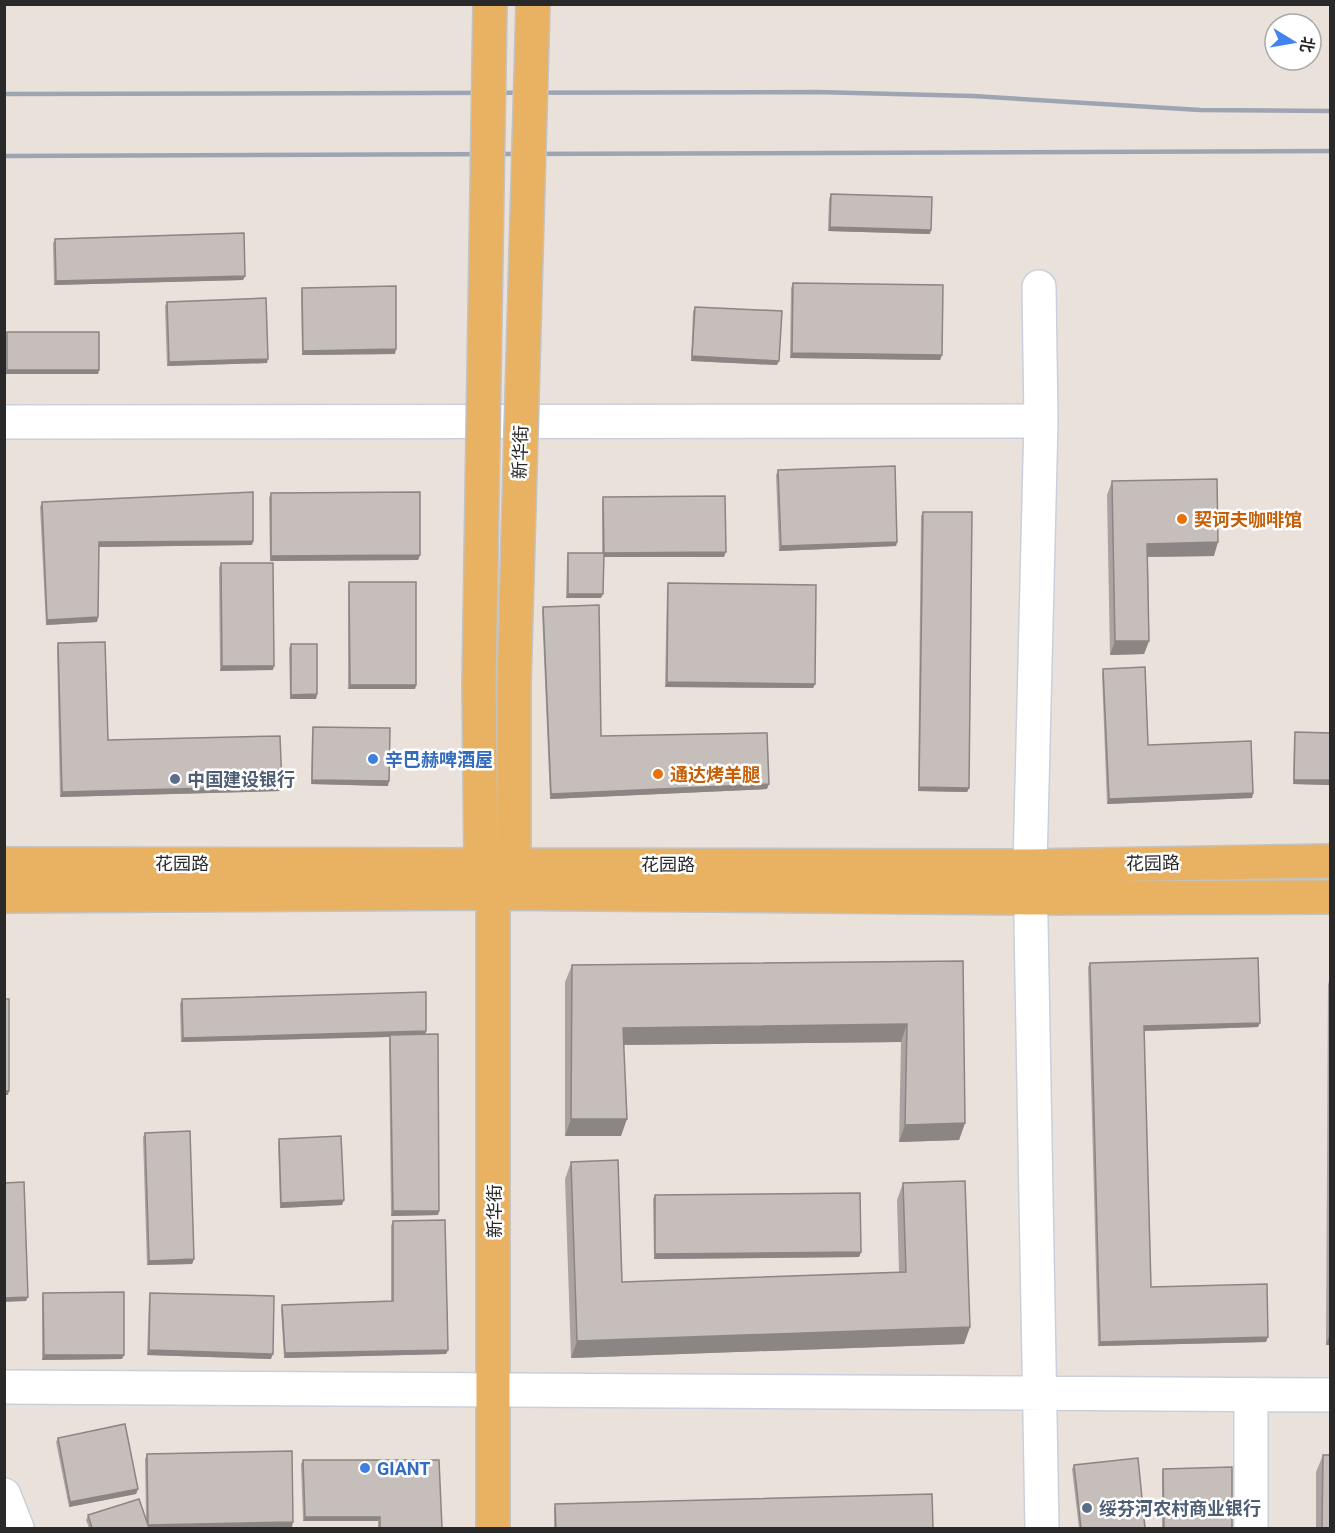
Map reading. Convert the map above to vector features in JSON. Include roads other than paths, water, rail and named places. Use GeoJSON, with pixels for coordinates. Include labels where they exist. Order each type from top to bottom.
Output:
{"type":"FeatureCollection","features":[{"type":"Feature","properties":{"kind":"main road","name":"新华街"},"geometry":{"type":"LineString","coordinates":[[490,4],[479,684],[481,863],[493,892],[493,1528]]}},
{"type":"Feature","properties":{"kind":"main road","name":"新华街"},"geometry":{"type":"LineString","coordinates":[[514,863],[514,684],[533,4]]}},
{"type":"Feature","properties":{"kind":"main road","name":"花园路"},"geometry":{"type":"LineString","coordinates":[[4,864],[514,863],[1029,866],[1330,861]]}},
{"type":"Feature","properties":{"kind":"main road"},"geometry":{"type":"LineString","coordinates":[[493,892],[514,863]]}},
{"type":"Feature","properties":{"kind":"main road","name":"花园路"},"geometry":{"type":"LineString","coordinates":[[4,896],[493,892],[1030,898],[1330,897]]}},
{"type":"Feature","properties":{"kind":"street"},"geometry":{"type":"LineString","coordinates":[[1039,287],[1041,421],[1029,866],[1042,1528]]}},
{"type":"Feature","properties":{"kind":"street"},"geometry":{"type":"LineString","coordinates":[[4,422],[1041,421]]}},
{"type":"Feature","properties":{"kind":"street"},"geometry":{"type":"LineString","coordinates":[[4,1387],[1330,1395]]}},
{"type":"Feature","properties":{"kind":"street"},"geometry":{"type":"LineString","coordinates":[[1251,1395],[1251,1528]]}},
{"type":"Feature","properties":{"kind":"street"},"geometry":{"type":"LineString","coordinates":[[4,1495],[17,1528]]}},
{"type":"Feature","properties":{"kind":"railway"},"geometry":{"type":"LineString","coordinates":[[4,94],[816,92],[973,96],[1200,110],[1330,111]]}},
{"type":"Feature","properties":{"kind":"railway"},"geometry":{"type":"LineString","coordinates":[[4,156],[1330,151]]}},
{"type":"Feature","properties":{"kind":"place","name":"契诃夫咖啡馆"},"geometry":{"type":"Point","coordinates":[1182,519]}},
{"type":"Feature","properties":{"kind":"place","name":"辛巴赫啤酒屋"},"geometry":{"type":"Point","coordinates":[373,759]}},
{"type":"Feature","properties":{"kind":"place","name":"通达烤羊腿"},"geometry":{"type":"Point","coordinates":[658,774]}},
{"type":"Feature","properties":{"kind":"place","name":"中国建设银行"},"geometry":{"type":"Point","coordinates":[175,779]}},
{"type":"Feature","properties":{"kind":"place","name":"GIANT"},"geometry":{"type":"Point","coordinates":[365,1468]}},
{"type":"Feature","properties":{"kind":"place","name":"绥芬河农村商业银行"},"geometry":{"type":"Point","coordinates":[1087,1508]}}]}
